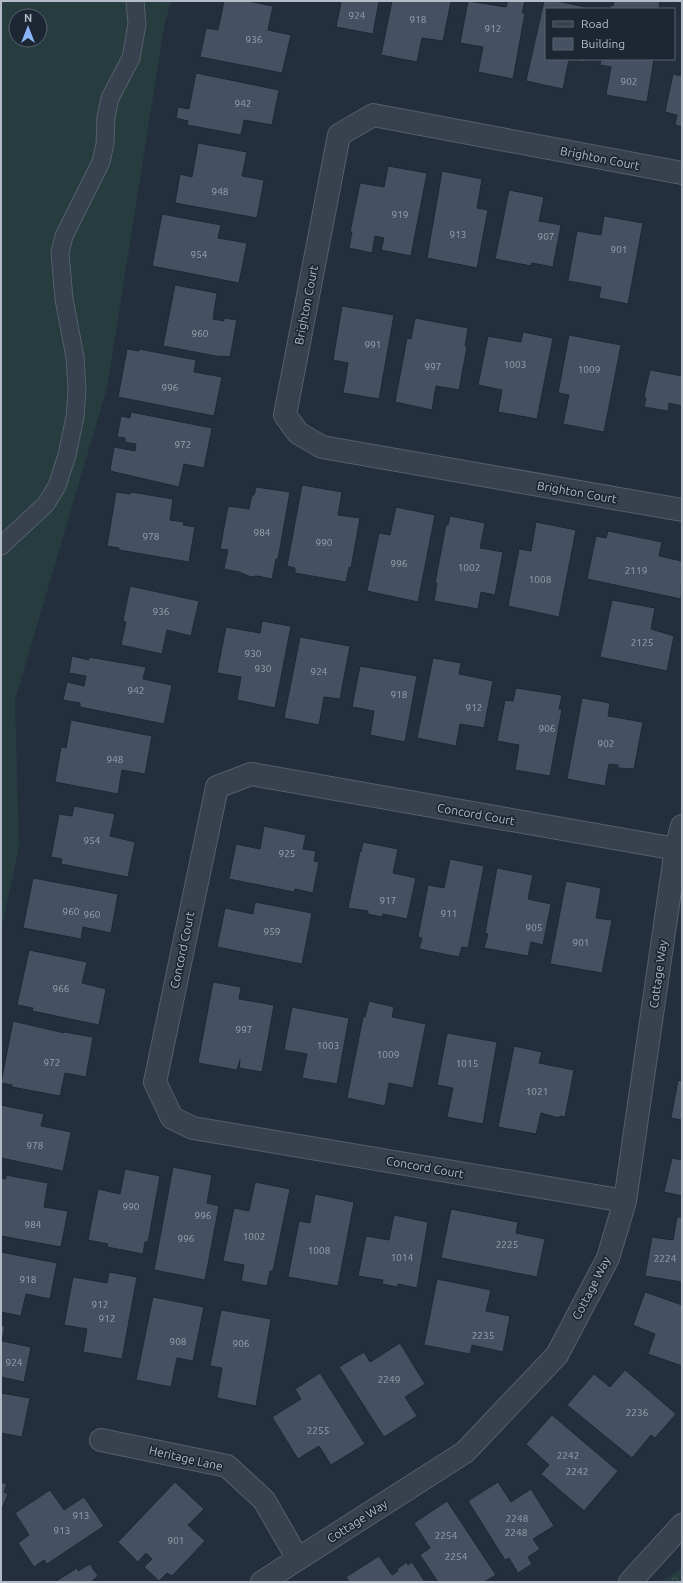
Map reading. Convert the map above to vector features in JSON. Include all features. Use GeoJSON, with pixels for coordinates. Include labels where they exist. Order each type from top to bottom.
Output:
{"type":"FeatureCollection","features":[{"type":"Feature","properties":{"kind":"street","name":"Brighton Court"},"geometry":{"type":"LineString","coordinates":[[682,173],[373,115],[339,135],[285,415],[298,433],[322,447],[682,510]]}},
{"type":"Feature","properties":{"kind":"street","name":"Concord Court"},"geometry":{"type":"LineString","coordinates":[[625,1201],[193,1128],[172,1118],[155,1082],[216,787],[251,774],[676,849]]}},
{"type":"Feature","properties":{"kind":"street","name":"Cottage Way"},"geometry":{"type":"LineString","coordinates":[[262,1582],[465,1452],[557,1355],[608,1258],[625,1201],[676,849],[682,826]]}},
{"type":"Feature","properties":{"kind":"street","name":"Heritage Lane"},"geometry":{"type":"LineString","coordinates":[[101,1440],[227,1466],[264,1500],[298,1559]]}},
{"type":"Feature","properties":{"kind":"street"},"geometry":{"type":"LineString","coordinates":[[630,1582],[682,1525]]}},
{"type":"Feature","properties":{"kind":"lane"},"geometry":{"type":"LineString","coordinates":[[1,546],[46,504],[57,486],[67,455],[75,417],[75,357],[64,299],[60,253],[64,236],[101,162],[105,144],[106,117],[110,98],[131,58],[137,24],[135,1]]}},
{"type":"Feature","properties":{"kind":"green space"},"geometry":{"type":"Polygon","coordinates":[[[1,1],[171,1],[164,27],[107,388],[15,700],[19,847],[1,931],[1,1]]]}},
{"type":"Feature","properties":{"kind":"green space"},"geometry":{"type":"Polygon","coordinates":[[[682,1568],[682,1582],[661,1582],[682,1568]]]}},
{"type":"Feature","properties":{"kind":"building"},"geometry":{"type":"Polygon","coordinates":[[[224,1],[247,1],[273,6],[268,30],[291,35],[282,73],[200,57],[206,28],[218,30],[224,1]]]}},
{"type":"Feature","properties":{"kind":"building"},"geometry":{"type":"Polygon","coordinates":[[[329,1],[379,1],[373,34],[336,27],[341,3],[329,1]]]}},
{"type":"Feature","properties":{"kind":"building"},"geometry":{"type":"Polygon","coordinates":[[[392,1],[451,1],[443,41],[422,38],[417,62],[381,55],[392,1]]]}},
{"type":"Feature","properties":{"kind":"building"},"geometry":{"type":"Polygon","coordinates":[[[468,1],[506,7],[508,1],[525,1],[522,13],[525,13],[513,79],[478,72],[483,47],[460,43],[468,1]]]}},
{"type":"Feature","properties":{"kind":"building"},"geometry":{"type":"Polygon","coordinates":[[[544,1],[557,1],[590,8],[545,8],[545,60],[569,60],[563,89],[526,81],[544,1]]]}},
{"type":"Feature","properties":{"kind":"building"},"geometry":{"type":"Polygon","coordinates":[[[614,1],[660,1],[659,8],[610,8],[610,5],[613,6],[614,1]]]}},
{"type":"Feature","properties":{"kind":"building"},"geometry":{"type":"Polygon","coordinates":[[[601,60],[654,60],[647,102],[606,95],[611,67],[600,65],[601,60]]]}},
{"type":"Feature","properties":{"kind":"building"},"geometry":{"type":"Polygon","coordinates":[[[196,73],[279,90],[272,125],[244,120],[241,135],[187,125],[188,121],[176,118],[178,107],[189,109],[196,73]]]}},
{"type":"Feature","properties":{"kind":"building"},"geometry":{"type":"Polygon","coordinates":[[[673,74],[682,76],[682,127],[675,125],[677,115],[665,112],[673,74]]]}},
{"type":"Feature","properties":{"kind":"building"},"geometry":{"type":"Polygon","coordinates":[[[198,143],[247,152],[242,176],[264,180],[257,218],[175,203],[180,174],[192,177],[198,143]]]}},
{"type":"Feature","properties":{"kind":"building"},"geometry":{"type":"Polygon","coordinates":[[[388,166],[427,173],[411,256],[381,250],[384,238],[375,236],[372,253],[349,248],[352,232],[350,232],[360,183],[384,187],[388,166]]]}},
{"type":"Feature","properties":{"kind":"building"},"geometry":{"type":"Polygon","coordinates":[[[442,171],[482,179],[477,208],[488,210],[477,268],[427,258],[442,171]]]}},
{"type":"Feature","properties":{"kind":"building"},"geometry":{"type":"Polygon","coordinates":[[[509,190],[544,197],[539,221],[561,225],[553,267],[532,263],[531,266],[495,259],[509,190]]]}},
{"type":"Feature","properties":{"kind":"building"},"geometry":{"type":"Polygon","coordinates":[[[162,214],[221,225],[218,238],[247,243],[239,283],[152,266],[162,214]]]}},
{"type":"Feature","properties":{"kind":"building"},"geometry":{"type":"Polygon","coordinates":[[[604,216],[643,223],[628,304],[599,298],[601,287],[568,281],[577,231],[601,235],[604,216]]]}},
{"type":"Feature","properties":{"kind":"building"},"geometry":{"type":"Polygon","coordinates":[[[175,285],[217,293],[213,319],[224,321],[224,318],[237,320],[230,357],[221,357],[163,346],[175,285]]]}},
{"type":"Feature","properties":{"kind":"building"},"geometry":{"type":"Polygon","coordinates":[[[342,306],[394,315],[379,399],[343,393],[348,363],[333,360],[342,306]]]}},
{"type":"Feature","properties":{"kind":"building"},"geometry":{"type":"Polygon","coordinates":[[[415,318],[468,328],[465,346],[467,347],[459,390],[436,386],[432,410],[395,402],[407,338],[411,339],[415,318]]]}},
{"type":"Feature","properties":{"kind":"building"},"geometry":{"type":"Polygon","coordinates":[[[523,332],[553,338],[537,419],[498,412],[502,390],[478,385],[488,336],[521,342],[523,332]]]}},
{"type":"Feature","properties":{"kind":"building"},"geometry":{"type":"Polygon","coordinates":[[[569,335],[621,345],[604,432],[563,424],[569,395],[558,393],[569,335]]]}},
{"type":"Feature","properties":{"kind":"building"},"geometry":{"type":"Polygon","coordinates":[[[127,349],[139,351],[139,349],[196,360],[194,372],[222,377],[214,416],[118,397],[127,349]]]}},
{"type":"Feature","properties":{"kind":"building"},"geometry":{"type":"Polygon","coordinates":[[[650,370],[682,376],[682,406],[669,403],[668,411],[644,407],[646,398],[644,397],[650,370]]]}},
{"type":"Feature","properties":{"kind":"building"},"geometry":{"type":"Polygon","coordinates":[[[131,412],[212,428],[204,468],[184,464],[179,487],[110,471],[114,447],[135,451],[136,444],[125,442],[125,438],[117,437],[121,416],[130,418],[131,412]]]}},
{"type":"Feature","properties":{"kind":"building"},"geometry":{"type":"Polygon","coordinates":[[[302,485],[342,492],[338,515],[360,518],[351,568],[349,567],[346,582],[295,573],[295,568],[287,566],[302,485]]]}},
{"type":"Feature","properties":{"kind":"building"},"geometry":{"type":"Polygon","coordinates":[[[256,487],[290,492],[278,559],[276,559],[272,579],[257,576],[251,577],[239,572],[224,569],[228,550],[220,549],[228,506],[249,509],[252,495],[254,495],[256,487]]]}},
{"type":"Feature","properties":{"kind":"building"},"geometry":{"type":"Polygon","coordinates":[[[116,492],[130,494],[131,492],[173,499],[170,520],[184,522],[183,525],[195,527],[189,562],[119,550],[119,548],[107,546],[116,492]]]}},
{"type":"Feature","properties":{"kind":"building"},"geometry":{"type":"Polygon","coordinates":[[[396,507],[435,515],[418,602],[367,591],[379,533],[390,535],[396,507]]]}},
{"type":"Feature","properties":{"kind":"building"},"geometry":{"type":"Polygon","coordinates":[[[450,516],[485,523],[480,548],[503,552],[495,595],[481,592],[478,609],[434,601],[437,583],[435,583],[446,525],[448,525],[450,516]]]}},
{"type":"Feature","properties":{"kind":"building"},"geometry":{"type":"Polygon","coordinates":[[[536,522],[576,530],[559,617],[508,606],[519,549],[531,551],[536,522]]]}},
{"type":"Feature","properties":{"kind":"building"},"geometry":{"type":"Polygon","coordinates":[[[608,531],[662,542],[659,556],[682,561],[681,599],[587,579],[596,536],[606,538],[608,531]]]}},
{"type":"Feature","properties":{"kind":"building"},"geometry":{"type":"Polygon","coordinates":[[[130,586],[199,601],[191,636],[167,630],[162,654],[121,645],[126,622],[123,621],[130,586]]]}},
{"type":"Feature","properties":{"kind":"building"},"geometry":{"type":"Polygon","coordinates":[[[612,600],[655,608],[651,629],[674,636],[667,671],[600,657],[612,600]]]}},
{"type":"Feature","properties":{"kind":"building"},"geometry":{"type":"Polygon","coordinates":[[[262,621],[291,626],[275,708],[237,700],[241,677],[217,673],[226,627],[260,633],[262,621]]]}},
{"type":"Feature","properties":{"kind":"building"},"geometry":{"type":"Polygon","coordinates":[[[300,637],[350,646],[340,699],[324,697],[319,725],[284,718],[300,637]]]}},
{"type":"Feature","properties":{"kind":"building"},"geometry":{"type":"Polygon","coordinates":[[[72,656],[89,660],[89,657],[146,667],[143,679],[172,685],[164,724],[80,707],[80,703],[63,700],[67,682],[84,686],[86,676],[69,673],[72,656]]]}},
{"type":"Feature","properties":{"kind":"building"},"geometry":{"type":"Polygon","coordinates":[[[433,658],[461,663],[459,674],[493,681],[484,728],[460,724],[456,746],[417,738],[433,658]]]}},
{"type":"Feature","properties":{"kind":"building"},"geometry":{"type":"Polygon","coordinates":[[[360,666],[417,676],[405,742],[370,735],[374,711],[352,707],[360,666]]]}},
{"type":"Feature","properties":{"kind":"building"},"geometry":{"type":"Polygon","coordinates":[[[516,688],[562,695],[559,709],[562,709],[550,776],[515,770],[519,745],[497,741],[505,700],[513,701],[516,688]]]}},
{"type":"Feature","properties":{"kind":"building"},"geometry":{"type":"Polygon","coordinates":[[[582,698],[610,703],[608,716],[643,722],[634,769],[618,768],[618,765],[609,764],[605,786],[567,779],[582,698]]]}},
{"type":"Feature","properties":{"kind":"building"},"geometry":{"type":"Polygon","coordinates":[[[71,720],[152,736],[145,774],[122,770],[118,794],[55,782],[61,747],[66,748],[71,720]]]}},
{"type":"Feature","properties":{"kind":"building"},"geometry":{"type":"Polygon","coordinates":[[[74,806],[115,814],[110,836],[135,842],[128,877],[61,864],[62,859],[51,857],[59,814],[72,816],[74,806]]]}},
{"type":"Feature","properties":{"kind":"building"},"geometry":{"type":"Polygon","coordinates":[[[264,826],[306,835],[303,849],[316,851],[314,861],[319,862],[313,893],[295,889],[294,892],[229,879],[236,844],[260,849],[264,826]]]}},
{"type":"Feature","properties":{"kind":"building"},"geometry":{"type":"Polygon","coordinates":[[[363,842],[398,849],[393,873],[416,878],[407,919],[383,914],[382,917],[368,914],[368,911],[348,908],[363,842]]]}},
{"type":"Feature","properties":{"kind":"building"},"geometry":{"type":"Polygon","coordinates":[[[450,859],[484,866],[468,948],[462,947],[459,957],[419,949],[422,938],[418,937],[428,885],[444,888],[450,859]]]}},
{"type":"Feature","properties":{"kind":"building"},"geometry":{"type":"Polygon","coordinates":[[[497,868],[533,875],[528,899],[551,904],[543,945],[531,942],[528,956],[484,948],[488,934],[485,933],[497,868]]]}},
{"type":"Feature","properties":{"kind":"building"},"geometry":{"type":"Polygon","coordinates":[[[33,878],[118,894],[111,933],[83,927],[81,939],[23,928],[33,878]]]}},
{"type":"Feature","properties":{"kind":"building"},"geometry":{"type":"Polygon","coordinates":[[[566,881],[601,888],[596,918],[612,920],[602,973],[550,964],[566,881]]]}},
{"type":"Feature","properties":{"kind":"building"},"geometry":{"type":"Polygon","coordinates":[[[255,902],[312,913],[302,964],[217,947],[225,908],[253,914],[255,902]]]}},
{"type":"Feature","properties":{"kind":"building"},"geometry":{"type":"Polygon","coordinates":[[[29,950],[87,962],[82,983],[106,989],[99,1025],[32,1011],[33,1008],[17,1005],[29,950]]]}},
{"type":"Feature","properties":{"kind":"building"},"geometry":{"type":"Polygon","coordinates":[[[213,982],[241,987],[239,999],[274,1005],[262,1072],[239,1068],[240,1060],[237,1070],[198,1063],[213,982]]]}},
{"type":"Feature","properties":{"kind":"building"},"geometry":{"type":"Polygon","coordinates":[[[369,1001],[394,1007],[392,1017],[426,1024],[413,1088],[389,1083],[385,1106],[347,1098],[363,1017],[365,1017],[369,1001]]]}},
{"type":"Feature","properties":{"kind":"building"},"geometry":{"type":"Polygon","coordinates":[[[292,1007],[349,1018],[337,1084],[302,1078],[307,1054],[284,1050],[292,1007]]]}},
{"type":"Feature","properties":{"kind":"building"},"geometry":{"type":"Polygon","coordinates":[[[13,1021],[64,1033],[93,1037],[86,1077],[65,1073],[60,1096],[12,1087],[12,1085],[1,1083],[13,1021]]]}},
{"type":"Feature","properties":{"kind":"building"},"geometry":{"type":"Polygon","coordinates":[[[447,1033],[497,1042],[483,1124],[447,1117],[453,1088],[437,1085],[447,1033]]]}},
{"type":"Feature","properties":{"kind":"building"},"geometry":{"type":"Polygon","coordinates":[[[514,1046],[542,1052],[539,1063],[574,1070],[565,1117],[560,1116],[559,1118],[541,1113],[536,1134],[498,1127],[514,1046]]]}},
{"type":"Feature","properties":{"kind":"building"},"geometry":{"type":"Polygon","coordinates":[[[678,1080],[682,1081],[682,1120],[671,1118],[678,1080]]]}},
{"type":"Feature","properties":{"kind":"building"},"geometry":{"type":"Polygon","coordinates":[[[1,1105],[44,1114],[41,1126],[71,1132],[63,1171],[1,1158],[1,1105]]]}},
{"type":"Feature","properties":{"kind":"building"},"geometry":{"type":"Polygon","coordinates":[[[672,1158],[682,1160],[682,1196],[664,1192],[672,1158]]]}},
{"type":"Feature","properties":{"kind":"building"},"geometry":{"type":"Polygon","coordinates":[[[173,1167],[212,1175],[207,1203],[219,1206],[205,1280],[154,1270],[173,1167]]]}},
{"type":"Feature","properties":{"kind":"building"},"geometry":{"type":"Polygon","coordinates":[[[125,1169],[160,1176],[148,1242],[145,1242],[143,1254],[107,1247],[108,1244],[88,1240],[98,1189],[120,1194],[125,1169]]]}},
{"type":"Feature","properties":{"kind":"building"},"geometry":{"type":"Polygon","coordinates":[[[6,1175],[48,1183],[44,1207],[68,1211],[61,1247],[1,1236],[1,1178],[6,1179],[6,1175]]]}},
{"type":"Feature","properties":{"kind":"building"},"geometry":{"type":"Polygon","coordinates":[[[255,1182],[290,1189],[273,1271],[270,1271],[267,1286],[241,1281],[244,1265],[223,1261],[234,1208],[249,1211],[255,1182]]]}},
{"type":"Feature","properties":{"kind":"building"},"geometry":{"type":"Polygon","coordinates":[[[315,1194],[354,1202],[338,1286],[288,1277],[299,1221],[310,1223],[315,1194]]]}},
{"type":"Feature","properties":{"kind":"building"},"geometry":{"type":"Polygon","coordinates":[[[451,1209],[518,1222],[516,1233],[545,1239],[537,1277],[441,1258],[451,1209]]]}},
{"type":"Feature","properties":{"kind":"building"},"geometry":{"type":"Polygon","coordinates":[[[394,1215],[428,1222],[417,1288],[398,1284],[398,1287],[382,1284],[383,1280],[358,1276],[366,1236],[389,1240],[394,1215]]]}},
{"type":"Feature","properties":{"kind":"building"},"geometry":{"type":"Polygon","coordinates":[[[677,1217],[682,1217],[682,1282],[645,1276],[652,1237],[673,1240],[677,1217]]]}},
{"type":"Feature","properties":{"kind":"building"},"geometry":{"type":"Polygon","coordinates":[[[1,1252],[57,1263],[50,1299],[26,1294],[21,1316],[1,1312],[1,1252]]]}},
{"type":"Feature","properties":{"kind":"building"},"geometry":{"type":"Polygon","coordinates":[[[109,1272],[137,1277],[122,1359],[83,1352],[87,1329],[64,1325],[73,1277],[107,1283],[109,1272]]]}},
{"type":"Feature","properties":{"kind":"building"},"geometry":{"type":"Polygon","coordinates":[[[437,1279],[491,1290],[486,1311],[510,1316],[503,1352],[472,1345],[470,1354],[424,1345],[437,1279]]]}},
{"type":"Feature","properties":{"kind":"building"},"geometry":{"type":"Polygon","coordinates":[[[645,1292],[682,1305],[682,1366],[648,1354],[655,1334],[633,1325],[645,1292]]]}},
{"type":"Feature","properties":{"kind":"building"},"geometry":{"type":"Polygon","coordinates":[[[153,1297],[204,1307],[193,1361],[177,1358],[171,1387],[136,1380],[153,1297]]]}},
{"type":"Feature","properties":{"kind":"building"},"geometry":{"type":"Polygon","coordinates":[[[221,1310],[271,1319],[256,1406],[217,1398],[222,1368],[210,1366],[221,1310]]]}},
{"type":"Feature","properties":{"kind":"building"},"geometry":{"type":"Polygon","coordinates":[[[1,1325],[5,1326],[2,1341],[31,1347],[24,1382],[1,1377],[1,1325]]]}},
{"type":"Feature","properties":{"kind":"building"},"geometry":{"type":"Polygon","coordinates":[[[400,1343],[425,1384],[405,1397],[417,1416],[384,1437],[339,1367],[364,1352],[370,1362],[400,1343]]]}},
{"type":"Feature","properties":{"kind":"building"},"geometry":{"type":"Polygon","coordinates":[[[625,1370],[676,1414],[655,1438],[651,1435],[632,1458],[567,1405],[594,1374],[610,1387],[625,1370]]]}},
{"type":"Feature","properties":{"kind":"building"},"geometry":{"type":"Polygon","coordinates":[[[320,1373],[365,1444],[331,1465],[319,1446],[298,1459],[272,1417],[301,1399],[295,1389],[320,1373]]]}},
{"type":"Feature","properties":{"kind":"building"},"geometry":{"type":"Polygon","coordinates":[[[1,1393],[30,1398],[22,1437],[1,1433],[1,1393]]]}},
{"type":"Feature","properties":{"kind":"building"},"geometry":{"type":"Polygon","coordinates":[[[552,1415],[618,1471],[584,1511],[541,1474],[549,1465],[526,1444],[552,1415]]]}},
{"type":"Feature","properties":{"kind":"building"},"geometry":{"type":"Polygon","coordinates":[[[1,1482],[7,1484],[4,1492],[8,1494],[1,1511],[1,1482]]]}},
{"type":"Feature","properties":{"kind":"building"},"geometry":{"type":"Polygon","coordinates":[[[175,1482],[204,1509],[188,1525],[205,1541],[172,1576],[167,1573],[159,1581],[144,1567],[152,1559],[146,1553],[138,1562],[118,1542],[175,1482]]]}},
{"type":"Feature","properties":{"kind":"building"},"geometry":{"type":"Polygon","coordinates":[[[498,1482],[511,1502],[531,1489],[554,1526],[533,1539],[540,1549],[528,1557],[532,1564],[518,1573],[509,1558],[505,1560],[468,1501],[498,1482]]]}},
{"type":"Feature","properties":{"kind":"building"},"geometry":{"type":"Polygon","coordinates":[[[50,1490],[64,1510],[84,1497],[104,1526],[47,1564],[44,1560],[34,1567],[18,1543],[29,1535],[15,1513],[50,1490]]]}},
{"type":"Feature","properties":{"kind":"building"},"geometry":{"type":"Polygon","coordinates":[[[447,1501],[496,1575],[484,1582],[438,1582],[420,1555],[430,1548],[414,1523],[447,1501]]]}},
{"type":"Feature","properties":{"kind":"building"},"geometry":{"type":"Polygon","coordinates":[[[379,1556],[392,1575],[398,1571],[397,1569],[407,1562],[408,1565],[412,1562],[425,1582],[349,1582],[346,1577],[379,1556]]]}},
{"type":"Feature","properties":{"kind":"building"},"geometry":{"type":"Polygon","coordinates":[[[90,1564],[98,1576],[91,1582],[55,1582],[77,1568],[78,1571],[90,1564]]]}}]}
